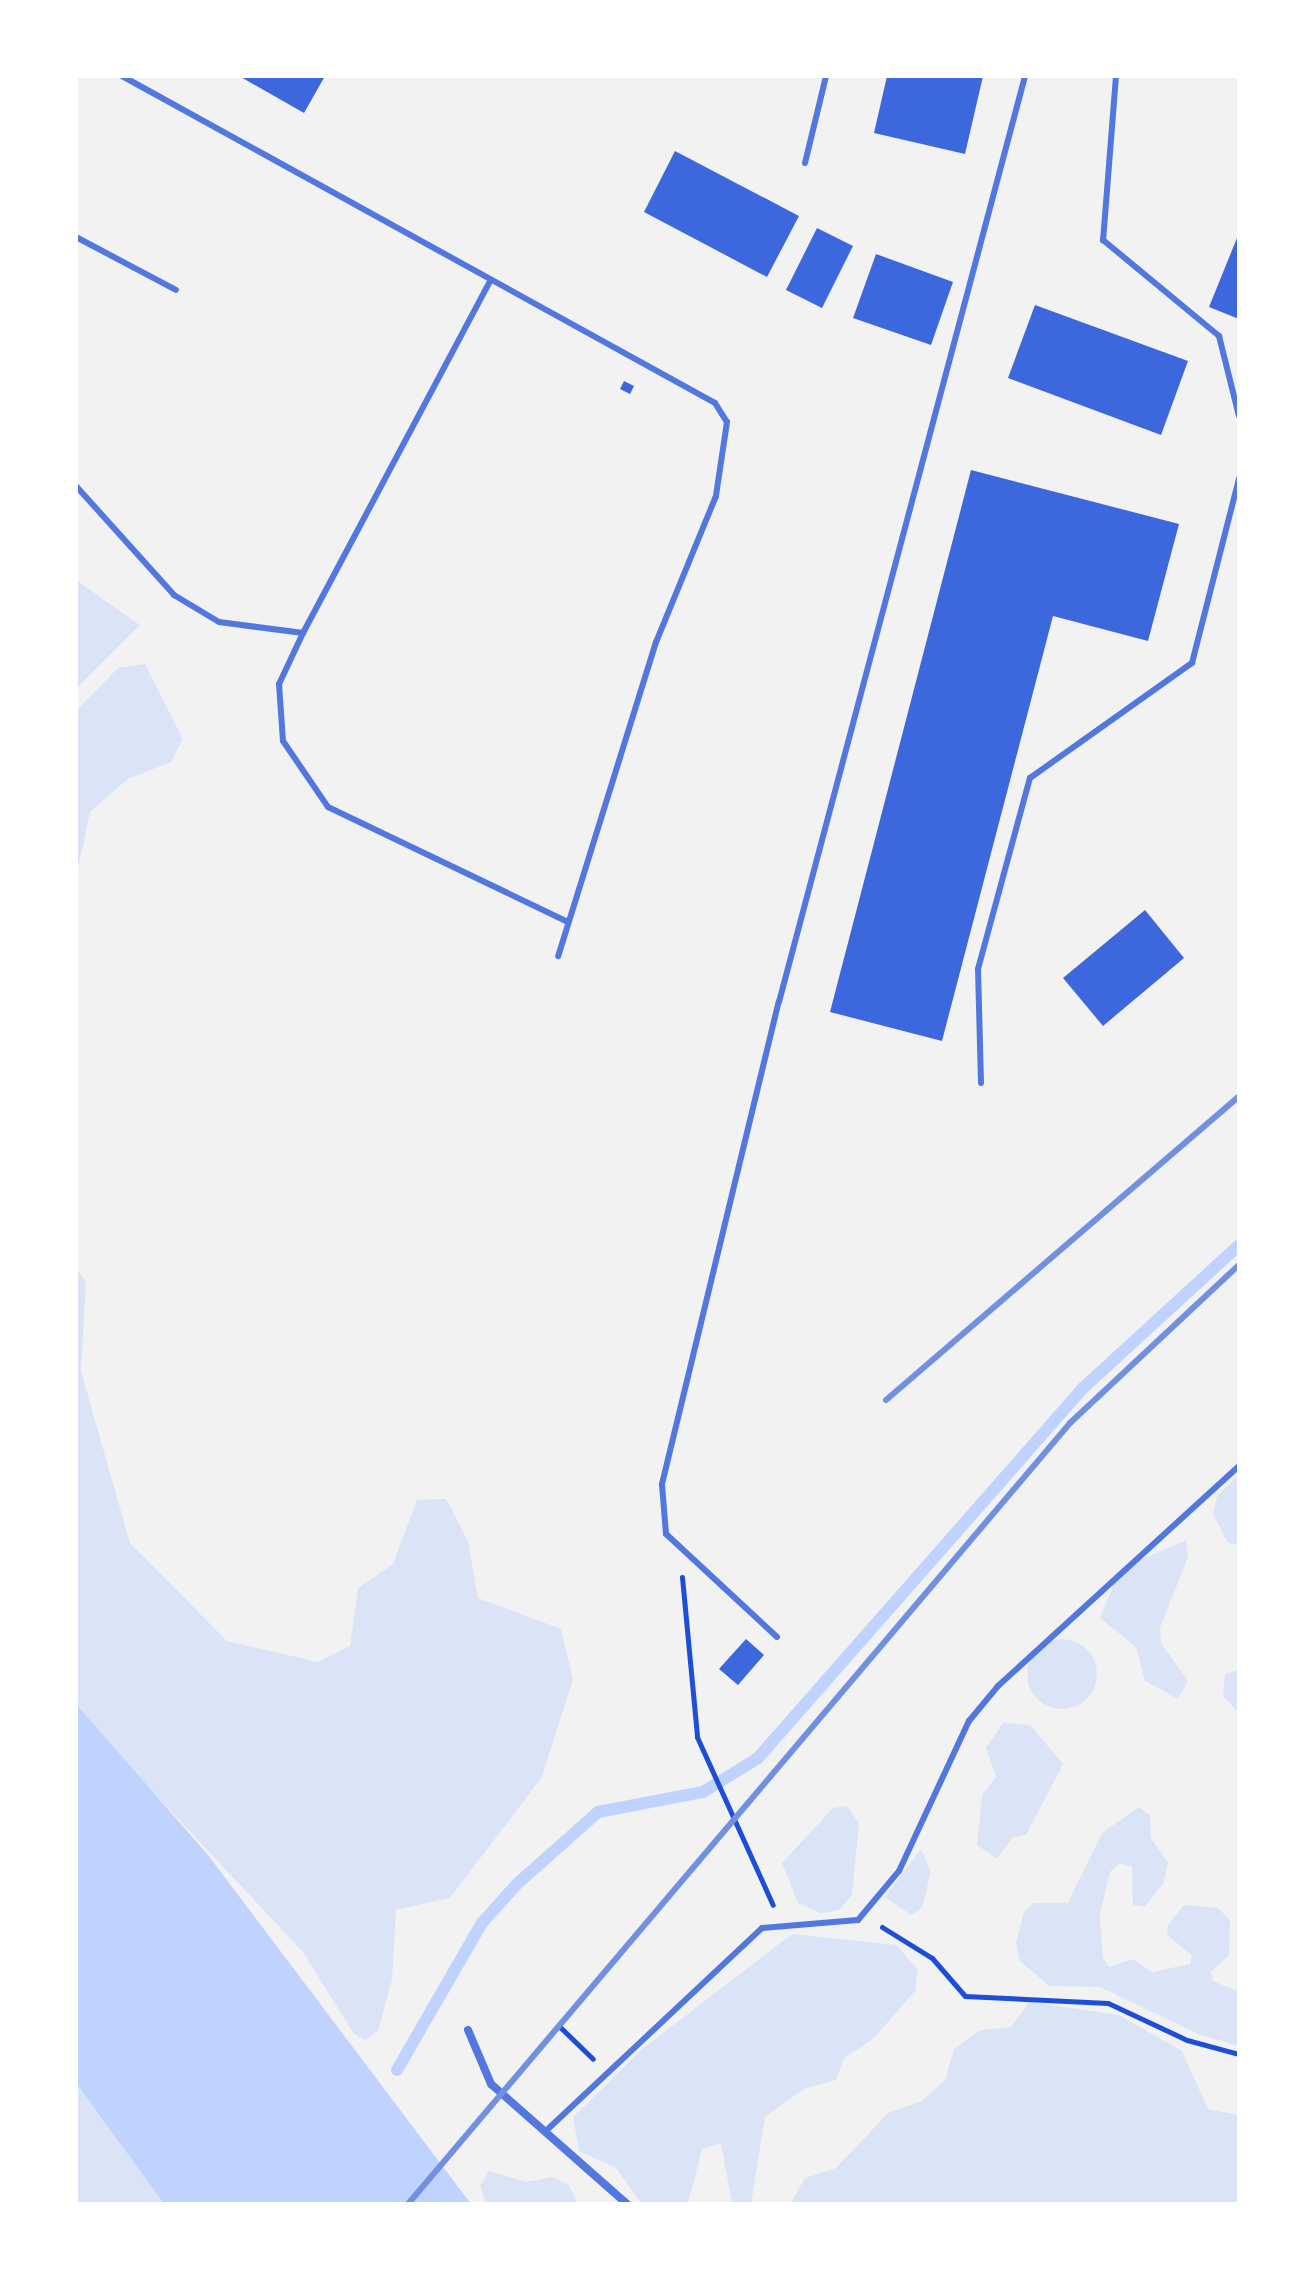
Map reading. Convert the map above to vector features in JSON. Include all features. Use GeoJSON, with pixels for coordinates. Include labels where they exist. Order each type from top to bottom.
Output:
{"type":"FeatureCollection","features":[{"type":"Feature","properties":{"kind":"street"},"geometry":{"type":"LineString","coordinates":[[468,2030],[475,2060],[491,2084],[549,2128],[627,2204]]}},
{"type":"Feature","properties":{"kind":"lane"},"geometry":{"type":"LineString","coordinates":[[122,76],[715,403],[727,422],[716,496],[656,642],[558,956]]}},
{"type":"Feature","properties":{"kind":"lane"},"geometry":{"type":"LineString","coordinates":[[805,163],[826,76]]}},
{"type":"Feature","properties":{"kind":"lane"},"geometry":{"type":"LineString","coordinates":[[777,1637],[682,1553],[659,1512],[662,1484],[783,986],[1025,76]]}},
{"type":"Feature","properties":{"kind":"lane"},"geometry":{"type":"LineString","coordinates":[[1116,76],[1103,240],[1219,336],[1239,416]]}},
{"type":"Feature","properties":{"kind":"lane"},"geometry":{"type":"LineString","coordinates":[[77,240],[176,290]]}},
{"type":"Feature","properties":{"kind":"lane"},"geometry":{"type":"LineString","coordinates":[[490,281],[279,684],[283,741],[328,807],[568,922]]}},
{"type":"Feature","properties":{"kind":"lane"},"geometry":{"type":"LineString","coordinates":[[981,1083],[978,969],[1030,778],[1192,663],[1239,478]]}},
{"type":"Feature","properties":{"kind":"lane"},"geometry":{"type":"LineString","coordinates":[[76,486],[174,595],[219,622],[303,633]]}},
{"type":"Feature","properties":{"kind":"lane"},"geometry":{"type":"LineString","coordinates":[[549,2128],[762,1928],[779,1921],[858,1920],[899,1871],[969,1721],[998,1686],[1239,1466]]}},
{"type":"Feature","properties":{"kind":"path"},"geometry":{"type":"LineString","coordinates":[[682,1553],[697,1737],[779,1921]]}},
{"type":"Feature","properties":{"kind":"path"},"geometry":{"type":"LineString","coordinates":[[858,1920],[896,1932],[932,1958],[965,1996],[1108,2003],[1187,2040],[1239,2054]]}},
{"type":"Feature","properties":{"kind":"path"},"geometry":{"type":"LineString","coordinates":[[559,2026],[604,2069]]}},
{"type":"Feature","properties":{"kind":"shaded area"},"geometry":{"type":"Polygon","coordinates":[[[76,580],[140,625],[76,689],[76,580]]]}},
{"type":"Feature","properties":{"kind":"shaded area"},"geometry":{"type":"Polygon","coordinates":[[[145,664],[183,739],[171,762],[128,779],[90,812],[76,878],[76,711],[118,668],[145,664]]]}},
{"type":"Feature","properties":{"kind":"shaded area"},"geometry":{"type":"Polygon","coordinates":[[[76,1268],[86,1282],[81,1371],[130,1543],[227,1641],[318,1662],[350,1646],[358,1588],[393,1564],[417,1500],[446,1499],[468,1541],[478,1598],[561,1629],[573,1679],[542,1777],[450,1898],[396,1910],[392,1980],[378,2031],[365,2040],[354,2034],[303,1952],[76,1710],[76,1268]]]}},
{"type":"Feature","properties":{"kind":"shaded area"},"geometry":{"type":"Polygon","coordinates":[[[1239,1475],[1239,1545],[1228,1543],[1213,1514],[1217,1496],[1239,1475]]]}},
{"type":"Feature","properties":{"kind":"shaded area"},"geometry":{"type":"Polygon","coordinates":[[[1186,1540],[1188,1557],[1160,1628],[1161,1643],[1188,1681],[1178,1699],[1145,1681],[1136,1647],[1100,1618],[1115,1582],[1138,1561],[1186,1540]]]}},
{"type":"Feature","properties":{"kind":"shaded area"},"geometry":{"type":"Polygon","coordinates":[[[1062,1639],[1087,1649],[1097,1674],[1087,1699],[1062,1709],[1037,1699],[1027,1674],[1037,1649],[1062,1639]]]}},
{"type":"Feature","properties":{"kind":"shaded area"},"geometry":{"type":"Polygon","coordinates":[[[1239,1670],[1239,1713],[1223,1696],[1225,1674],[1239,1670]]]}},
{"type":"Feature","properties":{"kind":"shaded area"},"geometry":{"type":"Polygon","coordinates":[[[1003,1723],[1030,1725],[1063,1764],[1026,1835],[1013,1837],[997,1859],[977,1845],[982,1795],[996,1777],[986,1748],[1003,1723]]]}},
{"type":"Feature","properties":{"kind":"shaded area"},"geometry":{"type":"Polygon","coordinates":[[[847,1806],[859,1823],[852,1895],[839,1910],[821,1913],[798,1903],[782,1863],[833,1808],[847,1806]]]}},
{"type":"Feature","properties":{"kind":"shaded area"},"geometry":{"type":"Polygon","coordinates":[[[1139,1807],[1150,1815],[1151,1838],[1168,1863],[1163,1884],[1144,1907],[1133,1905],[1132,1867],[1120,1863],[1110,1872],[1100,1914],[1103,1958],[1109,1967],[1133,1959],[1152,1972],[1190,1964],[1192,1955],[1167,1935],[1168,1925],[1184,1905],[1218,1908],[1230,1920],[1229,1955],[1211,1972],[1213,1981],[1239,1992],[1239,2046],[1198,2034],[1100,1987],[1049,1986],[1019,1960],[1016,1943],[1024,1912],[1034,1903],[1068,1903],[1102,1833],[1139,1807]]]}},
{"type":"Feature","properties":{"kind":"shaded area"},"geometry":{"type":"Polygon","coordinates":[[[921,1849],[931,1872],[922,1908],[911,1915],[885,1897],[921,1849]]]}},
{"type":"Feature","properties":{"kind":"shaded area"},"geometry":{"type":"Polygon","coordinates":[[[792,1934],[897,1945],[918,1970],[915,1991],[873,2039],[844,2058],[836,2080],[804,2089],[765,2117],[751,2204],[732,2204],[721,2143],[702,2149],[688,2204],[642,2204],[616,2168],[579,2151],[573,2117],[642,2049],[792,1934]]]}},
{"type":"Feature","properties":{"kind":"shaded area"},"geometry":{"type":"Polygon","coordinates":[[[1029,2002],[1119,2015],[1182,2051],[1208,2109],[1239,2115],[1239,2204],[790,2204],[805,2178],[836,2168],[888,2113],[922,2101],[945,2080],[954,2049],[980,2030],[1011,2027],[1029,2002]]]}},
{"type":"Feature","properties":{"kind":"shaded area"},"geometry":{"type":"Polygon","coordinates":[[[76,2083],[164,2204],[76,2204],[76,2083]]]}},
{"type":"Feature","properties":{"kind":"shaded area"},"geometry":{"type":"Polygon","coordinates":[[[489,2171],[526,2182],[553,2177],[569,2185],[578,2204],[486,2204],[480,2186],[489,2171]]]}},
{"type":"Feature","properties":{"kind":"water"},"geometry":{"type":"Polygon","coordinates":[[[76,1704],[208,1855],[471,2204],[164,2204],[76,2083],[76,1704]]]}},
{"type":"Feature","properties":{"kind":"building"},"geometry":{"type":"Polygon","coordinates":[[[239,76],[325,76],[304,113],[239,76]]]}},
{"type":"Feature","properties":{"kind":"building"},"geometry":{"type":"Polygon","coordinates":[[[887,76],[983,76],[965,154],[874,133],[887,76]]]}},
{"type":"Feature","properties":{"kind":"building"},"geometry":{"type":"Polygon","coordinates":[[[675,151],[799,216],[767,277],[644,212],[675,151]]]}},
{"type":"Feature","properties":{"kind":"building"},"geometry":{"type":"Polygon","coordinates":[[[817,228],[853,246],[822,308],[786,290],[817,228]]]}},
{"type":"Feature","properties":{"kind":"building"},"geometry":{"type":"Polygon","coordinates":[[[1239,233],[1239,319],[1209,307],[1239,233]]]}},
{"type":"Feature","properties":{"kind":"building"},"geometry":{"type":"Polygon","coordinates":[[[876,254],[953,282],[931,345],[853,318],[876,254]]]}},
{"type":"Feature","properties":{"kind":"building"},"geometry":{"type":"Polygon","coordinates":[[[1035,305],[1188,361],[1161,435],[1008,378],[1035,305]]]}},
{"type":"Feature","properties":{"kind":"building"},"geometry":{"type":"Polygon","coordinates":[[[624,381],[634,386],[630,394],[620,389],[624,381]]]}},
{"type":"Feature","properties":{"kind":"building"},"geometry":{"type":"Polygon","coordinates":[[[971,470],[1179,524],[1148,641],[1053,616],[942,1041],[830,1012],[971,470]]]}},
{"type":"Feature","properties":{"kind":"building"},"geometry":{"type":"Polygon","coordinates":[[[1145,910],[1184,958],[1103,1026],[1063,978],[1145,910]]]}},
{"type":"Feature","properties":{"kind":"building"},"geometry":{"type":"Polygon","coordinates":[[[746,1639],[764,1655],[738,1685],[719,1669],[746,1639]]]}},
{"type":"Feature","properties":{"kind":"waterway"},"geometry":{"type":"LineString","coordinates":[[397,2070],[482,1923],[517,1884],[598,1812],[703,1792],[758,1758],[1082,1389],[1239,1245]]}},
{"type":"Feature","properties":{"kind":"railway"},"geometry":{"type":"LineString","coordinates":[[886,1400],[1239,1096]]}},
{"type":"Feature","properties":{"kind":"railway"},"geometry":{"type":"LineString","coordinates":[[408,2204],[1070,1423],[1239,1265]]}}]}
